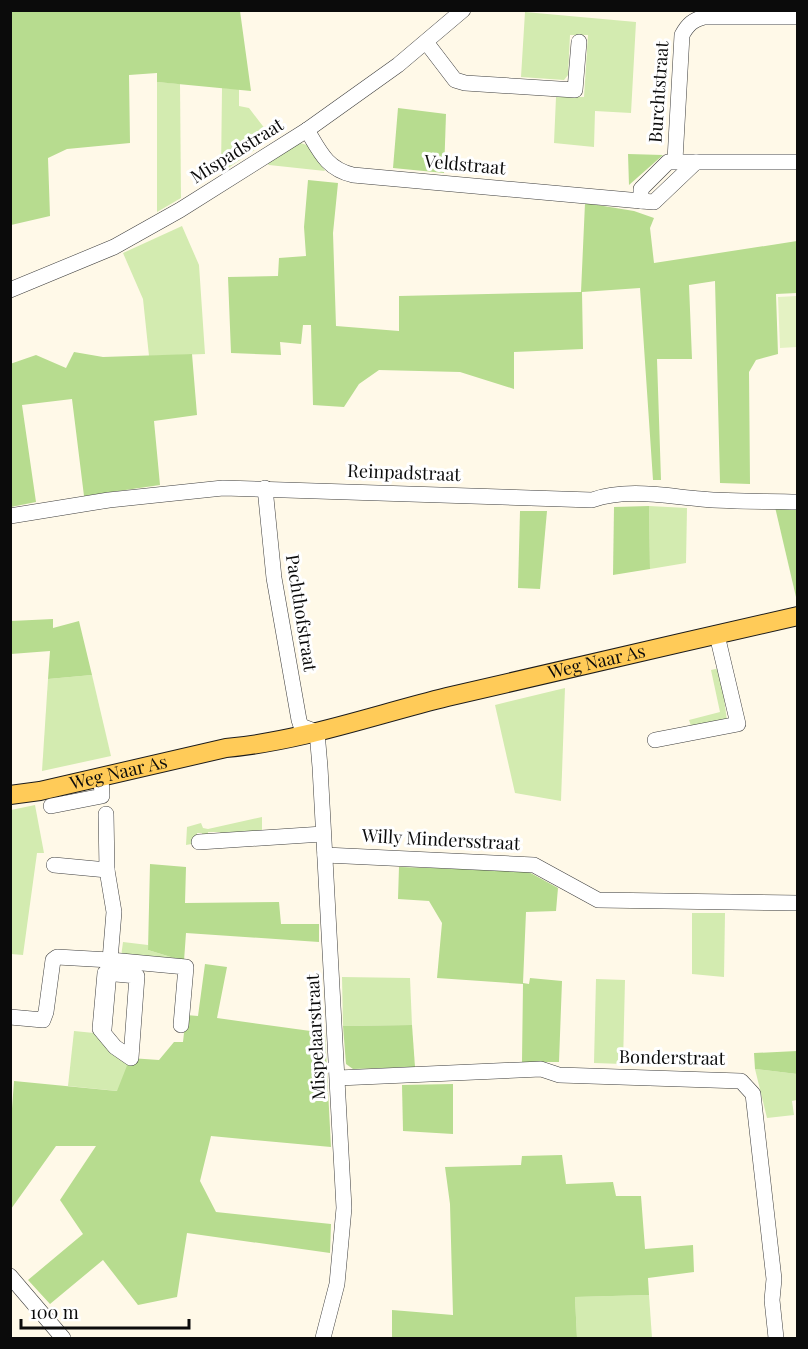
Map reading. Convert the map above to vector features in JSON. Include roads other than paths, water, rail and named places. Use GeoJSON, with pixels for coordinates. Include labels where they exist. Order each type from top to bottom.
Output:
{"type":"FeatureCollection","features":[{"type":"Feature","properties":{"kind":"main road","name":"Weg Naar As"},"geometry":{"type":"LineString","coordinates":[[10,795],[226,748],[255,746],[346,715],[394,710],[798,616]]}},
{"type":"Feature","properties":{"kind":"street","name":"Mispadstraat"},"geometry":{"type":"LineString","coordinates":[[10,290],[114,247],[180,210],[307,130],[426,42],[463,10]]}},
{"type":"Feature","properties":{"kind":"street","name":"Burchtstraat"},"geometry":{"type":"LineString","coordinates":[[675,160],[682,35],[686,27],[693,20],[704,17],[756,14],[798,17]]}},
{"type":"Feature","properties":{"kind":"street"},"geometry":{"type":"LineString","coordinates":[[426,42],[456,80],[465,83],[575,90],[579,42]]}},
{"type":"Feature","properties":{"kind":"street","name":"Veldstraat"},"geometry":{"type":"LineString","coordinates":[[307,130],[326,161],[338,172],[641,201],[654,202],[696,162]]}},
{"type":"Feature","properties":{"kind":"street"},"geometry":{"type":"LineString","coordinates":[[641,201],[641,189],[668,162],[675,160],[798,162]]}},
{"type":"Feature","properties":{"kind":"street","name":"Reinpadstraat"},"geometry":{"type":"LineString","coordinates":[[10,516],[109,500],[223,488],[592,500],[612,493],[798,502]]}},
{"type":"Feature","properties":{"kind":"street","name":"Pachthofstraat"},"geometry":{"type":"LineString","coordinates":[[265,488],[274,579],[309,729]]}},
{"type":"Feature","properties":{"kind":"street"},"geometry":{"type":"LineString","coordinates":[[655,740],[738,724],[717,635]]}},
{"type":"Feature","properties":{"kind":"street","name":"Mispelaarstraat"},"geometry":{"type":"LineString","coordinates":[[309,729],[325,855],[339,1078],[344,1208],[337,1284],[323,1338]]}},
{"type":"Feature","properties":{"kind":"street"},"geometry":{"type":"LineString","coordinates":[[51,806],[102,796],[101,777]]}},
{"type":"Feature","properties":{"kind":"street"},"geometry":{"type":"LineString","coordinates":[[104,1029],[114,912],[107,870],[106,813]]}},
{"type":"Feature","properties":{"kind":"street"},"geometry":{"type":"LineString","coordinates":[[199,842],[323,834]]}},
{"type":"Feature","properties":{"kind":"street","name":"Willy Mindersstraat"},"geometry":{"type":"LineString","coordinates":[[325,855],[534,865],[588,896],[606,901],[798,903]]}},
{"type":"Feature","properties":{"kind":"street"},"geometry":{"type":"LineString","coordinates":[[54,865],[107,870]]}},
{"type":"Feature","properties":{"kind":"street"},"geometry":{"type":"LineString","coordinates":[[10,1017],[43,1020],[53,960],[57,957],[109,967],[134,969],[186,967],[181,1025]]}},
{"type":"Feature","properties":{"kind":"street"},"geometry":{"type":"LineString","coordinates":[[109,967],[105,973],[100,1029],[115,1047],[131,1058],[137,976],[134,969]]}},
{"type":"Feature","properties":{"kind":"street"},"geometry":{"type":"LineString","coordinates":[[128,1050],[134,969]]}},
{"type":"Feature","properties":{"kind":"street","name":"Bonderstraat"},"geometry":{"type":"LineString","coordinates":[[339,1078],[541,1069],[560,1075],[741,1081],[753,1094],[774,1279],[772,1300],[776,1338]]}},
{"type":"Feature","properties":{"kind":"street"},"geometry":{"type":"LineString","coordinates":[[10,1276],[63,1338]]}}]}
